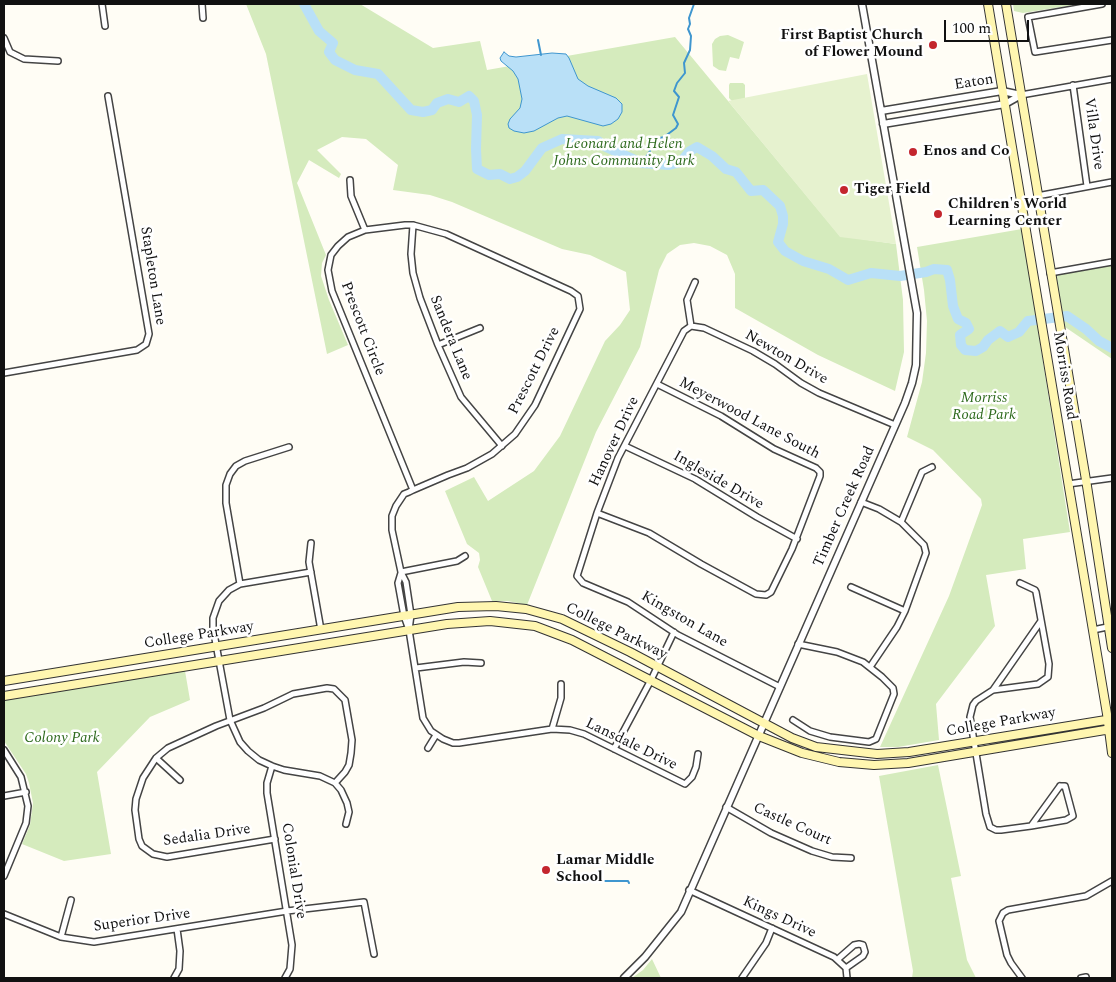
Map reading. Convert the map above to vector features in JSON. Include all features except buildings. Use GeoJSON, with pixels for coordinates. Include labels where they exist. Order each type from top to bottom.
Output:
{"type":"FeatureCollection","features":[{"type":"Feature","properties":{"kind":"main road","name":"Morriss Road"},"geometry":{"type":"LineString","coordinates":[[988,4],[1068,484],[1110,719],[1112,753]]}},
{"type":"Feature","properties":{"kind":"main road","name":"Morriss Road"},"geometry":{"type":"LineString","coordinates":[[1006,4],[1110,626],[1112,648]]}},
{"type":"Feature","properties":{"kind":"main road","name":"College Parkway"},"geometry":{"type":"LineString","coordinates":[[7,681],[407,616],[473,606],[496,606],[526,609],[562,619],[657,666],[792,738],[816,746],[877,754],[909,752],[1110,719]]}},
{"type":"Feature","properties":{"kind":"main road","name":"College Parkway"},"geometry":{"type":"LineString","coordinates":[[4,696],[409,630],[472,621],[497,621],[535,626],[572,640],[759,736],[802,753],[839,762],[874,765],[908,763],[1105,730],[1111,731]]}},
{"type":"Feature","properties":{"kind":"main road"},"geometry":{"type":"LineString","coordinates":[[116,663],[118,678]]}},
{"type":"Feature","properties":{"kind":"main road"},"geometry":{"type":"LineString","coordinates":[[62,672],[65,686]]}},
{"type":"Feature","properties":{"kind":"main road"},"geometry":{"type":"LineString","coordinates":[[7,681],[13,694]]}},
{"type":"Feature","properties":{"kind":"street"},"geometry":{"type":"LineString","coordinates":[[102,4],[106,26]]}},
{"type":"Feature","properties":{"kind":"street"},"geometry":{"type":"LineString","coordinates":[[202,4],[204,18]]}},
{"type":"Feature","properties":{"kind":"street","name":"Timber Creek Road"},"geometry":{"type":"LineString","coordinates":[[624,978],[645,957],[681,912],[689,890],[905,404],[916,365],[917,320],[862,4]]}},
{"type":"Feature","properties":{"kind":"street"},"geometry":{"type":"LineString","coordinates":[[1102,4],[1028,17],[1035,52],[1112,40]]}},
{"type":"Feature","properties":{"kind":"street"},"geometry":{"type":"LineString","coordinates":[[4,38],[10,52],[24,59],[58,61]]}},
{"type":"Feature","properties":{"kind":"street"},"geometry":{"type":"LineString","coordinates":[[1021,95],[1112,79]]}},
{"type":"Feature","properties":{"kind":"street","name":"Villa Drive"},"geometry":{"type":"LineString","coordinates":[[1073,85],[1087,186]]}},
{"type":"Feature","properties":{"kind":"street","name":"Eaton"},"geometry":{"type":"LineString","coordinates":[[881,112],[1002,91],[1021,95]]}},
{"type":"Feature","properties":{"kind":"street","name":"Eaton"},"geometry":{"type":"LineString","coordinates":[[884,124],[1005,104],[1021,95]]}},
{"type":"Feature","properties":{"kind":"street","name":"Stapleton Lane"},"geometry":{"type":"LineString","coordinates":[[4,373],[137,350],[146,344],[149,334],[108,96]]}},
{"type":"Feature","properties":{"kind":"street"},"geometry":{"type":"LineString","coordinates":[[350,180],[351,196],[365,230]]}},
{"type":"Feature","properties":{"kind":"street"},"geometry":{"type":"LineString","coordinates":[[1037,196],[1112,182]]}},
{"type":"Feature","properties":{"kind":"street","name":"Prescott Circle"},"geometry":{"type":"LineString","coordinates":[[413,490],[330,284],[328,266],[331,255],[343,241],[365,230],[389,226],[413,226],[446,234],[573,293]]}},
{"type":"Feature","properties":{"kind":"street","name":"Sandera Lane"},"geometry":{"type":"LineString","coordinates":[[413,226],[411,254],[413,274],[438,345],[461,397],[502,446]]}},
{"type":"Feature","properties":{"kind":"street"},"geometry":{"type":"LineString","coordinates":[[1050,273],[1112,262]]}},
{"type":"Feature","properties":{"kind":"street"},"geometry":{"type":"LineString","coordinates":[[691,326],[687,300],[695,282]]}},
{"type":"Feature","properties":{"kind":"street","name":"Prescott Drive"},"geometry":{"type":"LineString","coordinates":[[409,630],[406,582],[401,572],[392,530],[392,516],[404,494],[467,468],[502,446],[521,426],[535,405],[580,309],[578,296],[573,293]]}},
{"type":"Feature","properties":{"kind":"street","name":"Hanover Drive"},"geometry":{"type":"LineString","coordinates":[[577,576],[597,513],[618,458],[626,446],[684,331],[691,326]]}},
{"type":"Feature","properties":{"kind":"street","name":"Newton Drive"},"geometry":{"type":"LineString","coordinates":[[691,326],[704,328],[753,351],[818,392],[895,425]]}},
{"type":"Feature","properties":{"kind":"street"},"geometry":{"type":"LineString","coordinates":[[438,345],[480,328]]}},
{"type":"Feature","properties":{"kind":"street","name":"Meyerwood Lane South"},"geometry":{"type":"LineString","coordinates":[[656,384],[721,416],[774,449],[816,468],[820,472],[797,539]]}},
{"type":"Feature","properties":{"kind":"street","name":"Ingleside Drive"},"geometry":{"type":"LineString","coordinates":[[626,446],[695,479],[797,539]]}},
{"type":"Feature","properties":{"kind":"street"},"geometry":{"type":"LineString","coordinates":[[240,584],[226,504],[226,485],[230,474],[236,466],[245,460],[289,448]]}},
{"type":"Feature","properties":{"kind":"street"},"geometry":{"type":"LineString","coordinates":[[901,522],[922,472],[932,467]]}},
{"type":"Feature","properties":{"kind":"street"},"geometry":{"type":"LineString","coordinates":[[1068,484],[1112,478]]}},
{"type":"Feature","properties":{"kind":"street"},"geometry":{"type":"LineString","coordinates":[[861,502],[879,509],[901,522],[924,545],[926,553],[905,611],[897,627],[870,667]]}},
{"type":"Feature","properties":{"kind":"street"},"geometry":{"type":"LineString","coordinates":[[597,513],[649,532],[701,564],[756,594],[766,595],[770,592],[797,539]]}},
{"type":"Feature","properties":{"kind":"street"},"geometry":{"type":"LineString","coordinates":[[311,543],[309,562],[321,630]]}},
{"type":"Feature","properties":{"kind":"street"},"geometry":{"type":"LineString","coordinates":[[401,572],[457,561],[466,556]]}},
{"type":"Feature","properties":{"kind":"street"},"geometry":{"type":"LineString","coordinates":[[311,572],[240,584],[229,590],[222,598],[212,618],[216,648],[230,720],[240,742],[259,760],[272,766],[320,776],[335,783],[341,790],[347,803],[349,812],[346,824]]}},
{"type":"Feature","properties":{"kind":"street","name":"Kingston Lane"},"geometry":{"type":"LineString","coordinates":[[577,576],[583,583],[628,602],[674,632],[780,686]]}},
{"type":"Feature","properties":{"kind":"street"},"geometry":{"type":"LineString","coordinates":[[993,690],[1038,684],[1048,677],[1049,664],[1036,591],[1020,583]]}},
{"type":"Feature","properties":{"kind":"street"},"geometry":{"type":"LineString","coordinates":[[851,587],[905,611]]}},
{"type":"Feature","properties":{"kind":"street"},"geometry":{"type":"LineString","coordinates":[[1031,826],[1060,786],[1065,786],[1073,816],[1066,820],[1031,826],[1001,830],[990,827],[986,814],[970,717],[973,705],[993,690],[1041,621]]}},
{"type":"Feature","properties":{"kind":"street"},"geometry":{"type":"LineString","coordinates":[[1093,630],[1110,626]]}},
{"type":"Feature","properties":{"kind":"street"},"geometry":{"type":"LineString","coordinates":[[409,630],[423,718],[428,728],[436,734],[428,748]]}},
{"type":"Feature","properties":{"kind":"street"},"geometry":{"type":"LineString","coordinates":[[614,749],[674,632]]}},
{"type":"Feature","properties":{"kind":"street"},"geometry":{"type":"LineString","coordinates":[[793,720],[810,731],[830,737],[869,742],[876,739],[894,694],[893,688],[870,667],[854,658],[837,652],[798,644]]}},
{"type":"Feature","properties":{"kind":"street"},"geometry":{"type":"LineString","coordinates":[[416,668],[464,662],[481,663]]}},
{"type":"Feature","properties":{"kind":"street"},"geometry":{"type":"LineString","coordinates":[[552,729],[561,698],[561,684]]}},
{"type":"Feature","properties":{"kind":"street","name":"Sedalia Drive"},"geometry":{"type":"LineString","coordinates":[[275,839],[167,857],[153,854],[142,846],[139,839],[135,810],[136,799],[143,778],[156,758],[168,748],[294,694],[334,688],[345,700],[352,747],[349,764],[345,772],[335,783]]}},
{"type":"Feature","properties":{"kind":"street","name":"Lansdale Drive"},"geometry":{"type":"LineString","coordinates":[[436,734],[449,742],[459,743],[552,729],[570,730],[584,734],[685,784],[692,777],[698,754]]}},
{"type":"Feature","properties":{"kind":"street"},"geometry":{"type":"LineString","coordinates":[[4,750],[21,777],[28,806],[26,823],[4,876]]}},
{"type":"Feature","properties":{"kind":"street"},"geometry":{"type":"LineString","coordinates":[[156,758],[180,780]]}},
{"type":"Feature","properties":{"kind":"street","name":"Colonial Drive"},"geometry":{"type":"LineString","coordinates":[[272,766],[267,783],[268,793],[287,911],[292,956],[290,969],[285,978]]}},
{"type":"Feature","properties":{"kind":"street"},"geometry":{"type":"LineString","coordinates":[[4,796],[26,792]]}},
{"type":"Feature","properties":{"kind":"street","name":"Castle Court"},"geometry":{"type":"LineString","coordinates":[[726,807],[765,829],[812,851],[832,857],[851,858]]}},
{"type":"Feature","properties":{"kind":"street"},"geometry":{"type":"LineString","coordinates":[[1022,978],[1011,964],[1007,955],[999,921],[1003,913],[1008,910],[1086,896],[1112,881]]}},
{"type":"Feature","properties":{"kind":"street","name":"Kings Drive"},"geometry":{"type":"LineString","coordinates":[[689,890],[838,959],[846,968]]}},
{"type":"Feature","properties":{"kind":"street"},"geometry":{"type":"LineString","coordinates":[[60,937],[71,900]]}},
{"type":"Feature","properties":{"kind":"street","name":"Superior Drive"},"geometry":{"type":"LineString","coordinates":[[4,914],[60,937],[94,942],[287,911],[364,902],[374,954]]}},
{"type":"Feature","properties":{"kind":"street"},"geometry":{"type":"LineString","coordinates":[[742,978],[766,943],[772,928]]}},
{"type":"Feature","properties":{"kind":"street"},"geometry":{"type":"LineString","coordinates":[[174,978],[179,969],[180,951],[177,929]]}},
{"type":"Feature","properties":{"kind":"street"},"geometry":{"type":"LineString","coordinates":[[838,959],[854,945],[863,945],[865,952],[863,956],[846,968],[847,978]]}},
{"type":"Feature","properties":{"kind":"green space","name":"Leonard and Helen Johns Community Park"},"geometry":{"type":"Polygon","coordinates":[[[246,4],[360,4],[433,48],[480,41],[487,70],[675,37],[840,236],[896,244],[903,300],[904,352],[895,391],[818,355],[735,308],[735,274],[727,255],[710,246],[694,243],[680,245],[667,254],[659,270],[640,347],[596,432],[527,605],[508,601],[492,601],[478,567],[479,553],[467,544],[445,491],[474,477],[488,501],[534,471],[560,436],[605,341],[620,325],[630,310],[626,272],[590,255],[562,249],[452,202],[430,195],[393,190],[398,165],[366,139],[342,137],[317,150],[341,174],[339,178],[309,160],[297,183],[326,255],[322,263],[321,276],[348,345],[327,354],[266,54],[246,4]]]}},
{"type":"Feature","properties":{"kind":"green space"},"geometry":{"type":"Polygon","coordinates":[[[1013,4],[1080,4],[1023,13],[1014,11],[1013,4]]]}},
{"type":"Feature","properties":{"kind":"green space"},"geometry":{"type":"Polygon","coordinates":[[[728,35],[744,42],[739,59],[730,57],[726,71],[719,70],[713,66],[712,44],[720,36],[728,35]]]}},
{"type":"Feature","properties":{"kind":"green space","name":"Tiger Field"},"geometry":{"type":"Polygon","coordinates":[[[867,74],[896,244],[840,237],[728,101],[867,74]]]}},
{"type":"Feature","properties":{"kind":"green space"},"geometry":{"type":"Polygon","coordinates":[[[730,83],[743,83],[745,85],[745,100],[732,101],[729,98],[730,83]]]}},
{"type":"Feature","properties":{"kind":"green space","name":"Morriss Road Park"},"geometry":{"type":"Polygon","coordinates":[[[1022,229],[1070,532],[1023,539],[1026,569],[986,575],[995,626],[936,704],[939,740],[898,747],[880,747],[949,596],[982,505],[981,499],[933,450],[907,437],[922,382],[926,353],[927,321],[917,247],[1022,229]]]}},
{"type":"Feature","properties":{"kind":"green space"},"geometry":{"type":"Polygon","coordinates":[[[1112,265],[1112,359],[1065,327],[1055,275],[1112,265]]]}},
{"type":"Feature","properties":{"kind":"green space","name":"Colony Park"},"geometry":{"type":"Polygon","coordinates":[[[185,671],[190,700],[150,717],[97,772],[111,854],[64,861],[22,844],[30,825],[33,803],[26,774],[4,741],[4,699],[185,671]]]}},
{"type":"Feature","properties":{"kind":"green space"},"geometry":{"type":"Polygon","coordinates":[[[938,765],[961,876],[951,878],[967,960],[976,978],[912,978],[913,971],[879,776],[938,765]]]}},
{"type":"Feature","properties":{"kind":"green space"},"geometry":{"type":"Polygon","coordinates":[[[652,959],[661,978],[632,978],[643,970],[652,959]]]}},
{"type":"Feature","properties":{"kind":"water"},"geometry":{"type":"Polygon","coordinates":[[[504,52],[509,56],[516,57],[552,53],[566,54],[578,79],[588,86],[616,98],[622,104],[622,112],[618,119],[611,124],[603,126],[567,116],[558,118],[534,131],[524,133],[514,131],[509,128],[508,124],[520,108],[522,99],[518,79],[513,71],[501,61],[500,58],[504,52]]]}},
{"type":"Feature","properties":{"kind":"waterway"},"geometry":{"type":"LineString","coordinates":[[304,4],[319,31],[333,43],[329,52],[335,60],[355,70],[378,74],[411,110],[423,112],[432,110],[437,103],[448,99],[459,102],[469,96],[474,101],[477,115],[477,169],[489,175],[500,174],[510,179],[517,177],[525,171],[542,148],[562,139],[598,141],[606,147],[642,163],[669,165],[681,162],[690,151],[697,147],[712,156],[726,169],[736,172],[751,191],[763,190],[780,206],[783,224],[778,242],[785,251],[803,261],[829,269],[848,280],[871,273],[900,276],[934,269],[947,270],[953,306],[958,319],[966,323],[969,329],[960,335],[961,345],[965,350],[976,351],[1000,331],[1008,337],[1019,332],[1028,321],[1067,316],[1099,341],[1112,348]]}},
{"type":"Feature","properties":{"kind":"waterway"},"geometry":{"type":"LineString","coordinates":[[642,163],[650,151],[649,143],[652,140],[664,137],[676,128],[678,124],[673,115],[679,97],[674,91],[677,83],[685,73],[684,63],[690,50],[689,18],[694,4]]}},
{"type":"Feature","properties":{"kind":"waterway"},"geometry":{"type":"LineString","coordinates":[[538,40],[541,55]]}},
{"type":"Feature","properties":{"kind":"waterway"},"geometry":{"type":"LineString","coordinates":[[585,881],[628,881],[629,883]]}},
{"type":"Feature","properties":{"kind":"place","name":"First Baptist Church of Flower Mound"},"geometry":{"type":"Point","coordinates":[933,45]}},
{"type":"Feature","properties":{"kind":"place","name":"Enos and Co"},"geometry":{"type":"Point","coordinates":[913,152]}},
{"type":"Feature","properties":{"kind":"place","name":"Tiger Field"},"geometry":{"type":"Point","coordinates":[844,190]}},
{"type":"Feature","properties":{"kind":"place","name":"Children's World Learning Center"},"geometry":{"type":"Point","coordinates":[938,214]}},
{"type":"Feature","properties":{"kind":"place","name":"Lamar Middle School"},"geometry":{"type":"Point","coordinates":[546,870]}}]}
